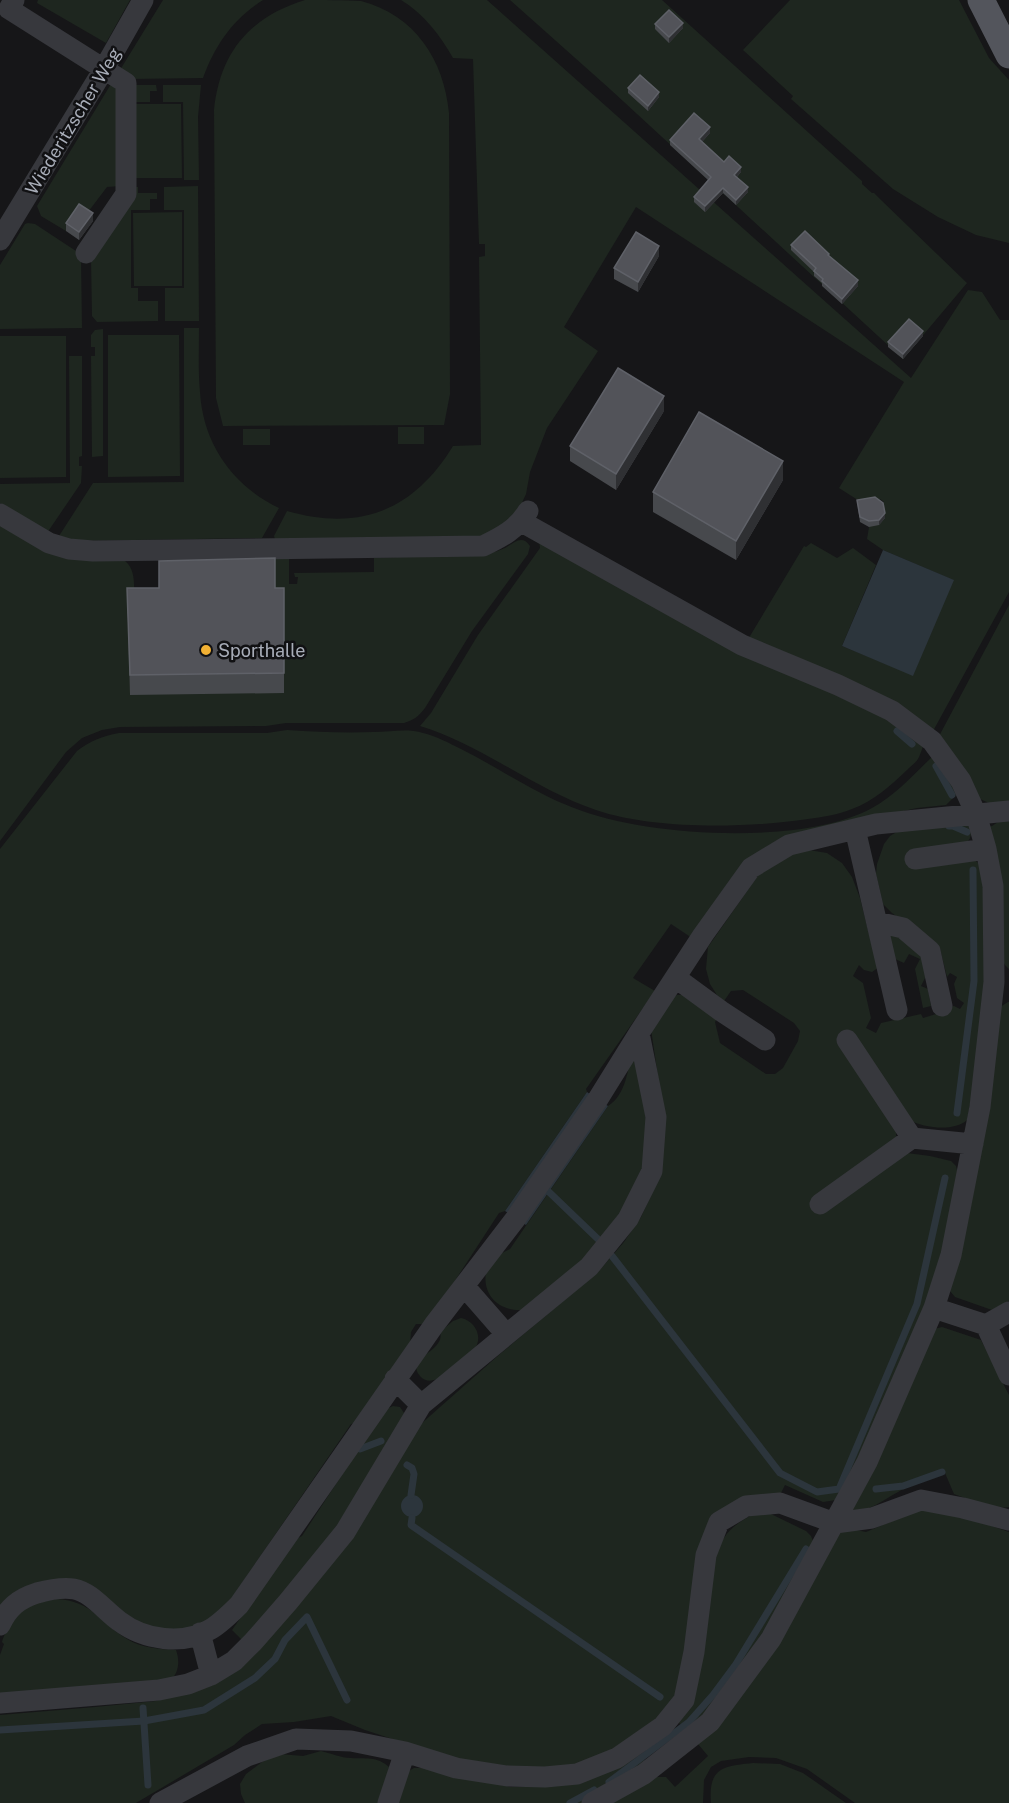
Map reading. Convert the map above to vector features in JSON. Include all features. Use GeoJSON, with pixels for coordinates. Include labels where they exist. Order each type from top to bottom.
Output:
{"type":"FeatureCollection","features":[{"type":"Feature","properties":{"kind":"main road"},"geometry":{"type":"LineString","coordinates":[[981,0],[1009,55]]}},
{"type":"Feature","properties":{"kind":"lane","name":"Wiederitzscher Weg"},"geometry":{"type":"LineString","coordinates":[[0,240],[104,69],[143,0]]}},
{"type":"Feature","properties":{"kind":"lane"},"geometry":{"type":"LineString","coordinates":[[8,8],[126,83],[126,194],[86,252]]}},
{"type":"Feature","properties":{"kind":"lane"},"geometry":{"type":"LineString","coordinates":[[0,514],[49,543],[69,549],[93,551],[483,546],[505,536],[525,516],[742,645],[838,685],[892,711],[932,741],[961,781],[976,814],[986,849],[993,886],[1001,983],[951,1255],[934,1308],[867,1462],[771,1639],[710,1722],[644,1774],[592,1803]]}},
{"type":"Feature","properties":{"kind":"lane"},"geometry":{"type":"LineString","coordinates":[[0,1625],[5,1615],[19,1600],[52,1589],[75,1589],[98,1602],[134,1631],[156,1638],[184,1638],[209,1630],[229,1616],[239,1605],[434,1325],[516,1218],[598,1099],[703,935],[751,868],[789,845],[876,824],[1009,811]]}},
{"type":"Feature","properties":{"kind":"lane"},"geometry":{"type":"LineString","coordinates":[[855,829],[897,1010]]}},
{"type":"Feature","properties":{"kind":"lane"},"geometry":{"type":"LineString","coordinates":[[915,859],[986,849]]}},
{"type":"Feature","properties":{"kind":"lane"},"geometry":{"type":"LineString","coordinates":[[877,922],[903,928],[930,951],[942,1006]]}},
{"type":"Feature","properties":{"kind":"lane"},"geometry":{"type":"LineString","coordinates":[[676,978],[765,1040]]}},
{"type":"Feature","properties":{"kind":"lane"},"geometry":{"type":"LineString","coordinates":[[0,1703],[159,1690],[188,1684],[212,1675],[234,1660],[253,1642],[345,1532],[422,1405],[589,1267],[628,1219],[652,1171],[656,1117],[639,1033]]}},
{"type":"Feature","properties":{"kind":"lane"},"geometry":{"type":"LineString","coordinates":[[847,1040],[912,1138]]}},
{"type":"Feature","properties":{"kind":"lane"},"geometry":{"type":"LineString","coordinates":[[820,1204],[912,1138],[973,1144]]}},
{"type":"Feature","properties":{"kind":"lane"},"geometry":{"type":"LineString","coordinates":[[465,1287],[506,1334]]}},
{"type":"Feature","properties":{"kind":"lane"},"geometry":{"type":"LineString","coordinates":[[934,1308],[986,1325],[1009,1375]]}},
{"type":"Feature","properties":{"kind":"lane"},"geometry":{"type":"LineString","coordinates":[[986,1325],[1009,1312]]}},
{"type":"Feature","properties":{"kind":"lane"},"geometry":{"type":"LineString","coordinates":[[396,1379],[422,1405]]}},
{"type":"Feature","properties":{"kind":"lane"},"geometry":{"type":"LineString","coordinates":[[174,1801],[247,1756],[296,1739],[351,1741],[405,1752],[456,1768],[507,1776],[545,1777],[578,1774],[618,1758],[663,1726],[684,1700],[694,1652],[706,1555],[719,1522],[746,1506],[780,1503],[835,1522],[872,1518],[921,1500],[1009,1520]]}},
{"type":"Feature","properties":{"kind":"lane"},"geometry":{"type":"LineString","coordinates":[[200,1633],[212,1675]]}},
{"type":"Feature","properties":{"kind":"lane"},"geometry":{"type":"LineString","coordinates":[[388,1803],[405,1752]]}},
{"type":"Feature","properties":{"kind":"shaded area"},"geometry":{"type":"Polygon","coordinates":[[[38,0],[130,0],[106,43],[37,3],[38,0]]]}},
{"type":"Feature","properties":{"kind":"shaded area"},"geometry":{"type":"Polygon","coordinates":[[[163,0],[263,0],[252,7],[226,34],[203,78],[130,79],[120,70],[163,0]]]}},
{"type":"Feature","properties":{"kind":"shaded area"},"geometry":{"type":"Polygon","coordinates":[[[305,0],[361,1],[397,17],[423,42],[441,75],[449,113],[450,394],[444,425],[223,426],[216,398],[214,110],[217,89],[231,54],[241,40],[268,16],[305,0]]]}},
{"type":"Feature","properties":{"kind":"shaded area"},"geometry":{"type":"Polygon","coordinates":[[[401,0],[487,0],[911,378],[968,290],[982,292],[1000,320],[1009,320],[1009,592],[932,733],[747,641],[804,546],[811,543],[837,558],[853,548],[876,565],[842,646],[913,675],[953,580],[883,550],[867,539],[869,527],[884,502],[880,499],[878,504],[864,504],[839,488],[904,382],[636,207],[564,327],[598,351],[547,428],[530,472],[526,494],[520,507],[501,528],[476,538],[275,539],[274,536],[287,511],[313,517],[338,519],[361,517],[383,510],[403,500],[421,486],[438,468],[453,446],[481,445],[479,257],[485,256],[485,244],[479,244],[473,59],[453,58],[431,26],[401,0]]]}},
{"type":"Feature","properties":{"kind":"shaded area"},"geometry":{"type":"Polygon","coordinates":[[[510,0],[662,0],[862,181],[862,184],[967,283],[903,359],[510,0]]]}},
{"type":"Feature","properties":{"kind":"shaded area"},"geometry":{"type":"Polygon","coordinates":[[[790,0],[959,0],[989,58],[1009,80],[1009,243],[976,235],[938,217],[893,189],[791,99],[793,96],[743,50],[790,0]]]}},
{"type":"Feature","properties":{"kind":"shaded area"},"geometry":{"type":"Polygon","coordinates":[[[111,84],[118,85],[121,186],[107,187],[85,216],[79,212],[66,231],[41,216],[37,206],[111,84]]]}},
{"type":"Feature","properties":{"kind":"shaded area"},"geometry":{"type":"Polygon","coordinates":[[[130,85],[156,85],[157,91],[150,91],[150,102],[130,102],[130,85]]]}},
{"type":"Feature","properties":{"kind":"shaded area"},"geometry":{"type":"Polygon","coordinates":[[[163,85],[201,85],[198,117],[199,180],[184,180],[183,102],[163,102],[163,85]]]}},
{"type":"Feature","properties":{"kind":"shaded area"},"geometry":{"type":"Polygon","coordinates":[[[132,104],[181,104],[182,178],[133,178],[132,104]]]}},
{"type":"Feature","properties":{"kind":"shaded area"},"geometry":{"type":"Polygon","coordinates":[[[198,186],[199,321],[165,321],[165,288],[184,288],[184,210],[164,210],[164,187],[198,186]]]}},
{"type":"Feature","properties":{"kind":"shaded area"},"geometry":{"type":"Polygon","coordinates":[[[130,187],[138,187],[138,193],[157,193],[157,199],[150,199],[150,210],[131,210],[131,288],[138,288],[138,301],[158,301],[158,321],[97,322],[92,316],[91,259],[130,187]]]}},
{"type":"Feature","properties":{"kind":"shaded area"},"geometry":{"type":"Polygon","coordinates":[[[182,212],[182,286],[134,286],[133,213],[182,212]]]}},
{"type":"Feature","properties":{"kind":"shaded area"},"geometry":{"type":"Polygon","coordinates":[[[25,224],[35,224],[79,253],[81,257],[82,328],[0,329],[0,265],[25,224]]]}},
{"type":"Feature","properties":{"kind":"shaded area"},"geometry":{"type":"Polygon","coordinates":[[[184,328],[199,328],[202,411],[214,446],[223,461],[248,488],[279,508],[262,538],[76,541],[59,536],[93,483],[184,482],[184,328]]]}},
{"type":"Feature","properties":{"kind":"shaded area"},"geometry":{"type":"Polygon","coordinates":[[[103,329],[103,456],[92,457],[91,356],[95,356],[95,347],[91,347],[91,335],[95,330],[103,329]]]}},
{"type":"Feature","properties":{"kind":"shaded area"},"geometry":{"type":"Polygon","coordinates":[[[108,335],[179,335],[180,476],[108,477],[108,335]]]}},
{"type":"Feature","properties":{"kind":"shaded area"},"geometry":{"type":"Polygon","coordinates":[[[0,336],[66,336],[66,477],[0,478],[0,336]]]}},
{"type":"Feature","properties":{"kind":"shaded area"},"geometry":{"type":"Polygon","coordinates":[[[69,356],[82,356],[82,456],[79,457],[79,466],[82,466],[81,483],[47,533],[0,503],[0,484],[70,483],[69,356]]]}},
{"type":"Feature","properties":{"kind":"shaded area"},"geometry":{"type":"Polygon","coordinates":[[[398,427],[424,427],[424,444],[398,444],[398,427]]]}},
{"type":"Feature","properties":{"kind":"shaded area"},"geometry":{"type":"Polygon","coordinates":[[[243,429],[270,429],[270,445],[243,445],[243,429]]]}},
{"type":"Feature","properties":{"kind":"shaded area"},"geometry":{"type":"Polygon","coordinates":[[[0,525],[125,561],[129,565],[132,570],[134,589],[134,608],[127,609],[131,695],[275,608],[270,559],[289,558],[289,584],[297,584],[298,577],[295,577],[294,573],[374,572],[374,558],[490,553],[521,540],[530,546],[528,554],[472,631],[425,708],[413,719],[404,723],[286,723],[266,726],[120,727],[102,730],[82,738],[66,752],[0,841],[0,525]]]}},
{"type":"Feature","properties":{"kind":"shaded area"},"geometry":{"type":"Polygon","coordinates":[[[539,540],[889,716],[924,744],[918,759],[875,797],[860,806],[830,816],[757,824],[672,824],[645,821],[596,810],[551,791],[465,744],[420,726],[431,713],[478,635],[540,548],[539,540]]]}},
{"type":"Feature","properties":{"kind":"shaded area"},"geometry":{"type":"Polygon","coordinates":[[[883,550],[954,580],[913,676],[842,646],[883,550]]]}},
{"type":"Feature","properties":{"kind":"shaded area"},"geometry":{"type":"Polygon","coordinates":[[[1009,605],[1009,801],[1005,804],[989,803],[980,799],[938,738],[1009,605]]]}},
{"type":"Feature","properties":{"kind":"shaded area"},"geometry":{"type":"Polygon","coordinates":[[[287,730],[380,732],[405,730],[423,733],[452,744],[545,795],[574,808],[641,826],[682,831],[766,832],[806,828],[842,820],[881,803],[934,755],[957,791],[946,805],[917,808],[810,832],[771,844],[754,855],[692,938],[671,924],[633,978],[655,991],[586,1089],[587,1092],[505,1211],[499,1213],[430,1319],[423,1324],[416,1324],[411,1332],[410,1345],[358,1422],[351,1424],[231,1599],[210,1622],[179,1632],[135,1624],[95,1590],[0,1611],[0,849],[77,751],[97,739],[119,733],[267,733],[287,730]]]}},
{"type":"Feature","properties":{"kind":"shaded area"},"geometry":{"type":"Polygon","coordinates":[[[1001,820],[1009,821],[1009,969],[1001,958],[988,827],[1001,820]]]}},
{"type":"Feature","properties":{"kind":"shaded area"},"geometry":{"type":"Polygon","coordinates":[[[962,823],[970,827],[971,836],[966,843],[982,873],[987,925],[981,1048],[967,1120],[955,1126],[939,1128],[909,1120],[896,1129],[896,1137],[907,1153],[951,1161],[956,1166],[960,1182],[938,1275],[867,1446],[836,1500],[823,1502],[785,1485],[779,1497],[730,1508],[681,1683],[667,1712],[631,1741],[572,1768],[507,1768],[441,1755],[365,1730],[331,1716],[262,1724],[234,1745],[136,1803],[0,1803],[0,1715],[156,1701],[215,1683],[422,1423],[598,1272],[624,1242],[641,1217],[652,1193],[663,1111],[651,1029],[672,997],[684,995],[719,1016],[715,1022],[720,1043],[766,1074],[775,1074],[783,1068],[798,1041],[800,1031],[794,1023],[743,990],[731,991],[724,1001],[710,984],[706,969],[708,947],[759,874],[790,854],[809,850],[827,853],[842,863],[852,877],[879,967],[872,972],[864,970],[859,965],[853,976],[863,983],[871,1018],[866,1028],[876,1033],[881,1023],[921,1014],[923,1018],[936,1014],[935,1011],[954,1006],[960,1009],[964,1003],[957,998],[954,984],[957,977],[950,973],[947,977],[940,949],[883,904],[876,874],[884,844],[890,836],[900,830],[962,823]]]}},
{"type":"Feature","properties":{"kind":"shaded area"},"geometry":{"type":"Polygon","coordinates":[[[887,931],[912,945],[920,955],[931,981],[925,978],[921,986],[928,989],[931,1006],[923,1008],[915,969],[920,959],[909,954],[904,963],[895,959],[887,931]]]}},
{"type":"Feature","properties":{"kind":"shaded area"},"geometry":{"type":"Polygon","coordinates":[[[1008,1002],[1009,1301],[992,1310],[955,1297],[950,1291],[1000,1007],[1008,1002]]]}},
{"type":"Feature","properties":{"kind":"shaded area"},"geometry":{"type":"Polygon","coordinates":[[[632,1051],[647,1113],[644,1164],[618,1219],[587,1258],[522,1310],[499,1305],[490,1295],[485,1280],[494,1254],[510,1249],[608,1106],[619,1095],[632,1051]]]}},
{"type":"Feature","properties":{"kind":"shaded area"},"geometry":{"type":"Polygon","coordinates":[[[587,1092],[608,1106],[526,1225],[505,1211],[587,1092]]]}},
{"type":"Feature","properties":{"kind":"shaded area"},"geometry":{"type":"Polygon","coordinates":[[[461,1318],[474,1326],[478,1335],[477,1345],[469,1355],[441,1377],[436,1380],[425,1380],[420,1376],[417,1364],[437,1345],[440,1332],[453,1321],[461,1318]]]}},
{"type":"Feature","properties":{"kind":"shaded area"},"geometry":{"type":"Polygon","coordinates":[[[942,1327],[981,1340],[1009,1395],[1009,1507],[988,1506],[954,1494],[945,1473],[937,1473],[917,1481],[865,1510],[846,1514],[934,1329],[942,1327]]]}},
{"type":"Feature","properties":{"kind":"shaded area"},"geometry":{"type":"Polygon","coordinates":[[[393,1406],[400,1407],[404,1413],[403,1422],[320,1552],[242,1640],[232,1630],[296,1539],[302,1536],[384,1410],[393,1406]]]}},
{"type":"Feature","properties":{"kind":"shaded area"},"geometry":{"type":"Polygon","coordinates":[[[412,1495],[420,1498],[423,1506],[420,1514],[412,1517],[404,1514],[401,1506],[404,1498],[412,1495]]]}},
{"type":"Feature","properties":{"kind":"shaded area"},"geometry":{"type":"Polygon","coordinates":[[[931,1510],[1009,1532],[1009,1803],[855,1803],[807,1769],[776,1758],[749,1757],[721,1761],[711,1767],[704,1780],[703,1803],[610,1803],[654,1777],[666,1777],[675,1787],[708,1756],[698,1744],[842,1527],[866,1532],[916,1511],[931,1510]]]}},
{"type":"Feature","properties":{"kind":"shaded area"},"geometry":{"type":"Polygon","coordinates":[[[754,1514],[771,1514],[806,1531],[815,1546],[775,1621],[694,1727],[685,1728],[679,1723],[714,1556],[730,1531],[754,1514]]]}},
{"type":"Feature","properties":{"kind":"shaded area"},"geometry":{"type":"Polygon","coordinates":[[[56,1599],[87,1608],[132,1642],[151,1648],[176,1650],[177,1671],[170,1681],[0,1698],[0,1655],[6,1631],[17,1616],[27,1608],[56,1599]]]}},
{"type":"Feature","properties":{"kind":"shaded area"},"geometry":{"type":"Polygon","coordinates":[[[321,1751],[343,1757],[375,1760],[389,1767],[382,1803],[245,1803],[240,1784],[246,1774],[262,1762],[280,1754],[303,1756],[321,1751]]]}},
{"type":"Feature","properties":{"kind":"shaded area"},"geometry":{"type":"Polygon","coordinates":[[[641,1754],[645,1765],[587,1803],[398,1803],[407,1772],[414,1768],[425,1768],[510,1787],[540,1787],[641,1754]]]}},
{"type":"Feature","properties":{"kind":"shaded area"},"geometry":{"type":"Polygon","coordinates":[[[753,1763],[780,1764],[803,1773],[846,1803],[711,1803],[712,1782],[720,1771],[753,1763]]]}},
{"type":"Feature","properties":{"kind":"building"},"geometry":{"type":"Polygon","coordinates":[[[669,10],[683,23],[669,37],[655,24],[669,10]]]}},
{"type":"Feature","properties":{"kind":"building"},"geometry":{"type":"Polygon","coordinates":[[[640,75],[659,92],[648,106],[628,88],[640,75]]]}},
{"type":"Feature","properties":{"kind":"building"},"geometry":{"type":"Polygon","coordinates":[[[694,113],[710,127],[699,139],[724,162],[729,156],[741,167],[734,175],[748,187],[736,200],[723,188],[705,206],[694,197],[711,177],[670,140],[694,113]]]}},
{"type":"Feature","properties":{"kind":"building"},"geometry":{"type":"Polygon","coordinates":[[[79,204],[93,213],[79,232],[66,223],[79,204]]]}},
{"type":"Feature","properties":{"kind":"building"},"geometry":{"type":"Polygon","coordinates":[[[805,231],[828,255],[858,280],[842,299],[822,281],[823,279],[814,271],[816,268],[791,245],[805,231]]]}},
{"type":"Feature","properties":{"kind":"building"},"geometry":{"type":"Polygon","coordinates":[[[636,232],[659,246],[638,282],[614,268],[636,232]]]}},
{"type":"Feature","properties":{"kind":"building"},"geometry":{"type":"Polygon","coordinates":[[[909,319],[923,331],[903,354],[888,342],[909,319]]]}},
{"type":"Feature","properties":{"kind":"building"},"geometry":{"type":"Polygon","coordinates":[[[618,368],[664,396],[616,474],[570,446],[618,368]]]}},
{"type":"Feature","properties":{"kind":"building"},"geometry":{"type":"Polygon","coordinates":[[[699,412],[783,461],[736,541],[653,492],[699,412]]]}},
{"type":"Feature","properties":{"kind":"building"},"geometry":{"type":"Polygon","coordinates":[[[875,497],[883,503],[885,513],[879,520],[869,521],[860,517],[857,500],[875,497]]]}},
{"type":"Feature","properties":{"kind":"building","name":"Sporthalle"},"geometry":{"type":"Polygon","coordinates":[[[275,558],[275,588],[284,588],[284,673],[130,675],[127,588],[159,588],[159,561],[275,558]]]}},
{"type":"Feature","properties":{"kind":"waterway"},"geometry":{"type":"LineString","coordinates":[[897,731],[912,744]]}},
{"type":"Feature","properties":{"kind":"waterway"},"geometry":{"type":"LineString","coordinates":[[936,766],[952,795]]}},
{"type":"Feature","properties":{"kind":"waterway"},"geometry":{"type":"LineString","coordinates":[[949,826],[967,832]]}},
{"type":"Feature","properties":{"kind":"waterway"},"geometry":{"type":"LineString","coordinates":[[957,1113],[974,981],[973,870]]}},
{"type":"Feature","properties":{"kind":"waterway"},"geometry":{"type":"LineString","coordinates":[[612,1256],[780,1473],[817,1492],[839,1489],[917,1304],[945,1178]]}},
{"type":"Feature","properties":{"kind":"waterway"},"geometry":{"type":"LineString","coordinates":[[549,1192],[601,1242]]}},
{"type":"Feature","properties":{"kind":"waterway"},"geometry":{"type":"LineString","coordinates":[[360,1449],[381,1441]]}},
{"type":"Feature","properties":{"kind":"waterway"},"geometry":{"type":"LineString","coordinates":[[407,1465],[412,1468],[414,1474],[411,1495]]}},
{"type":"Feature","properties":{"kind":"waterway"},"geometry":{"type":"LineString","coordinates":[[876,1489],[903,1486],[942,1472]]}},
{"type":"Feature","properties":{"kind":"waterway"},"geometry":{"type":"LineString","coordinates":[[412,1518],[411,1525],[660,1697]]}},
{"type":"Feature","properties":{"kind":"waterway"},"geometry":{"type":"LineString","coordinates":[[609,1782],[689,1722],[713,1695],[736,1664],[806,1549]]}},
{"type":"Feature","properties":{"kind":"waterway"},"geometry":{"type":"LineString","coordinates":[[0,1730],[144,1721],[204,1710],[255,1678],[275,1659],[285,1640],[307,1617],[347,1700]]}},
{"type":"Feature","properties":{"kind":"waterway"},"geometry":{"type":"LineString","coordinates":[[143,1708],[148,1785]]}},
{"type":"Feature","properties":{"kind":"waterway"},"geometry":{"type":"LineString","coordinates":[[570,1803],[594,1790]]}},
{"type":"Feature","properties":{"kind":"place","name":"Sporthalle"},"geometry":{"type":"Point","coordinates":[206,650]}}]}
